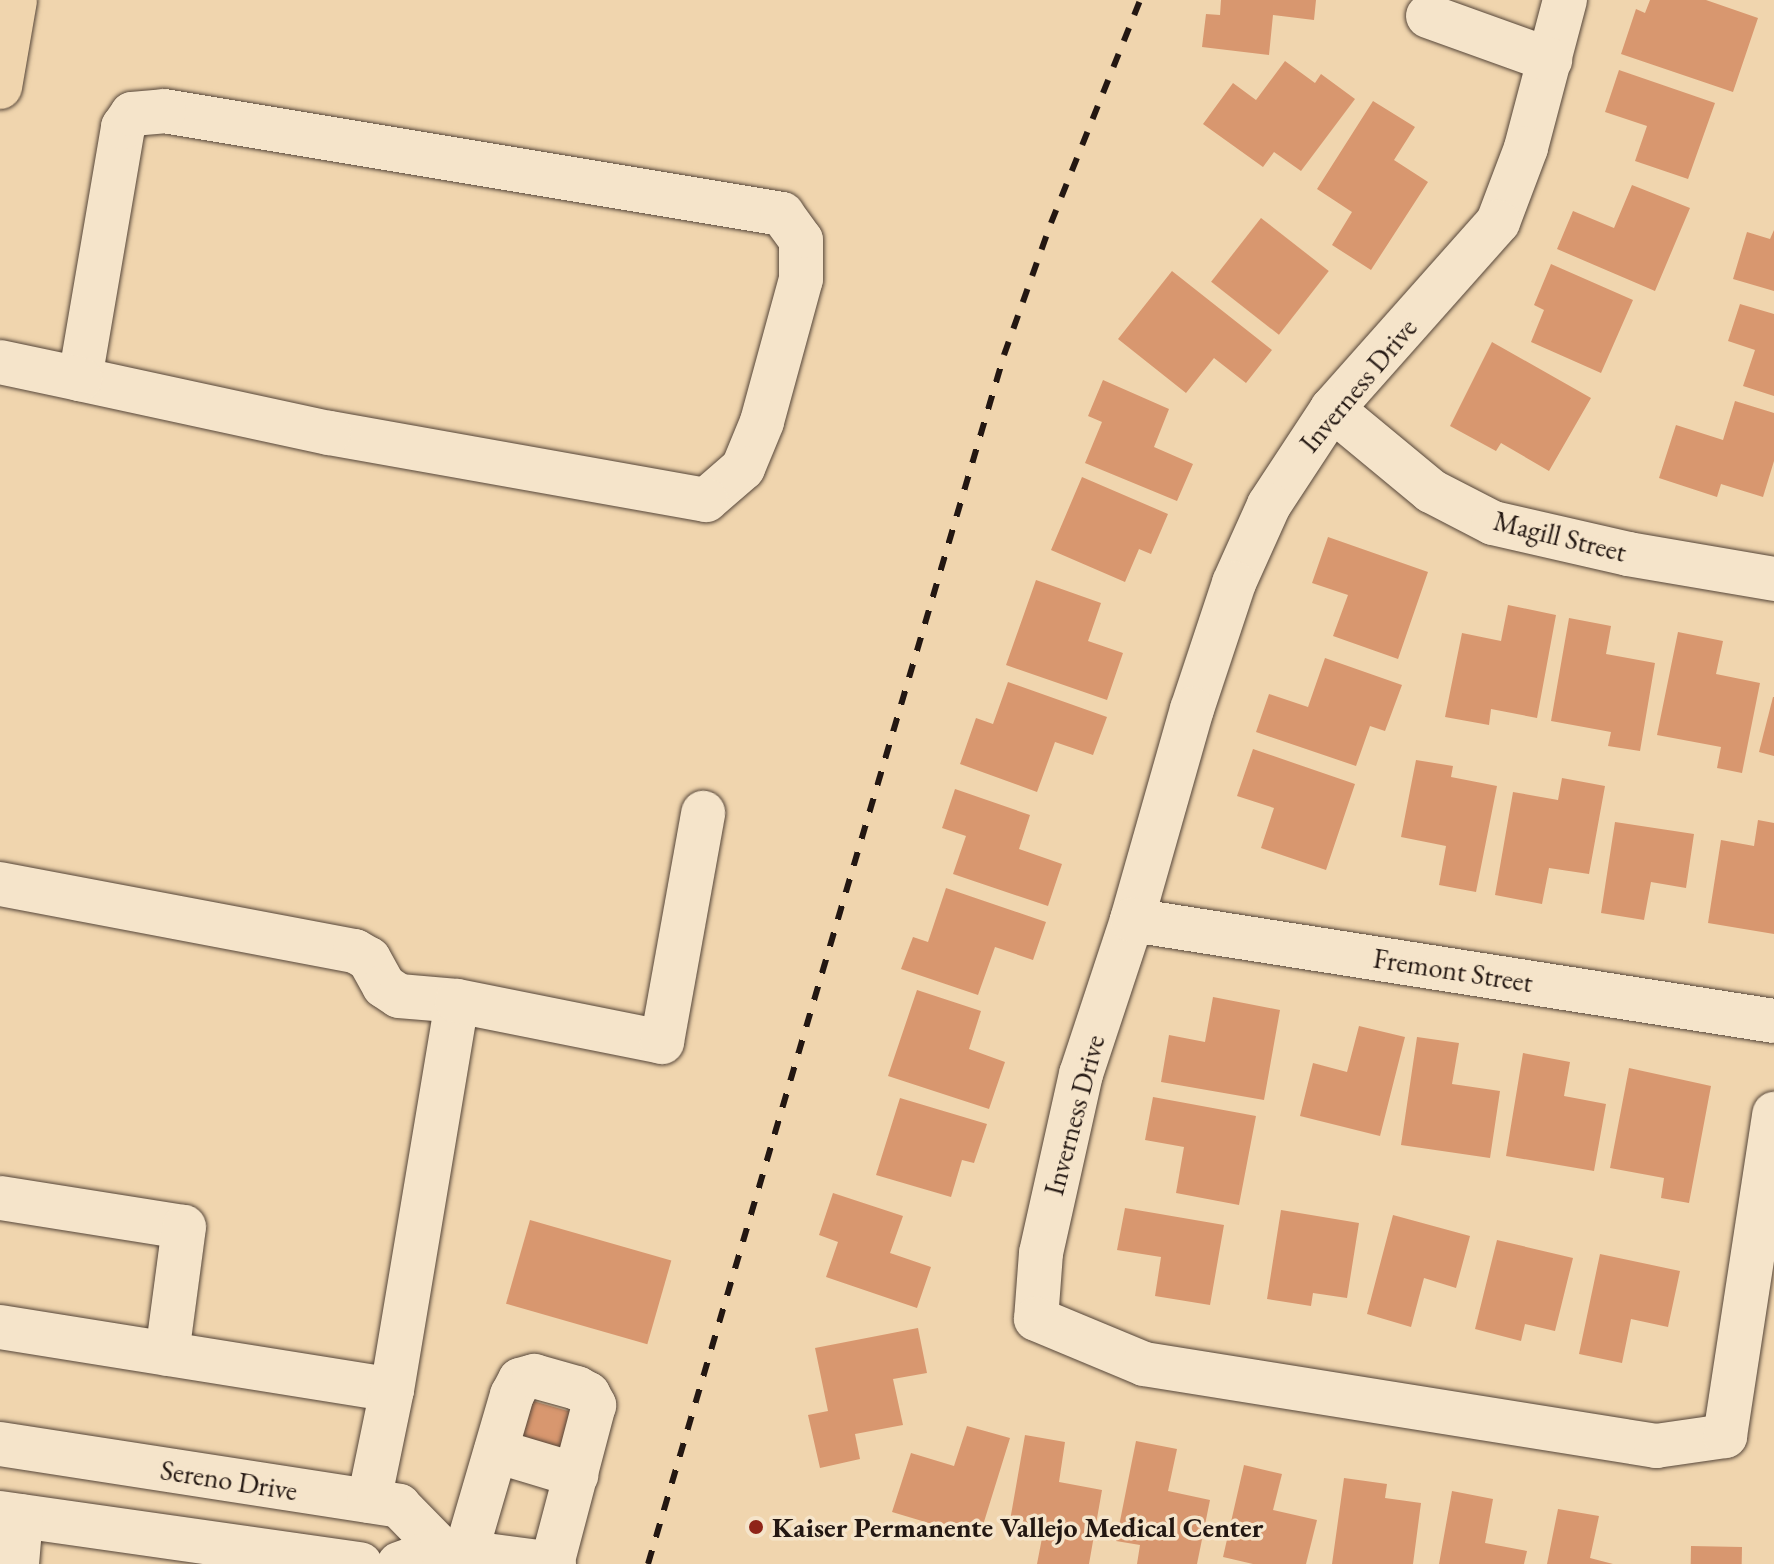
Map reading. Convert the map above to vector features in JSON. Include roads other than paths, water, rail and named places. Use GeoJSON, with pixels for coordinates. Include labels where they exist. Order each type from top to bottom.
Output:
{"type":"FeatureCollection","features":[{"type":"Feature","properties":{"kind":"main road"},"geometry":{"type":"LineString","coordinates":[[0,87],[15,0]]}},
{"type":"Feature","properties":{"kind":"street","name":"Inverness Drive"},"geometry":{"type":"LineString","coordinates":[[1565,0],[1526,148],[1498,222],[1332,409],[1269,505],[1234,583],[1192,709],[1132,920],[1081,1074],[1041,1253],[1036,1319],[1144,1364],[1656,1446],[1725,1436],[1774,1114]]}},
{"type":"Feature","properties":{"kind":"street"},"geometry":{"type":"LineString","coordinates":[[1428,16],[1550,60]]}},
{"type":"Feature","properties":{"kind":"street"},"geometry":{"type":"LineString","coordinates":[[0,362],[329,433],[706,500],[743,468],[762,422],[801,279],[801,240],[782,214],[164,111],[132,114],[123,127],[80,379]]}},
{"type":"Feature","properties":{"kind":"street","name":"Magill Street"},"geometry":{"type":"LineString","coordinates":[[1332,409],[1431,491],[1493,523],[1628,554],[1774,579]]}},
{"type":"Feature","properties":{"kind":"street"},"geometry":{"type":"LineString","coordinates":[[0,884],[355,951],[369,959],[384,986],[399,996],[457,1001],[662,1042],[703,813]]}},
{"type":"Feature","properties":{"kind":"street","name":"Fremont Street"},"geometry":{"type":"LineString","coordinates":[[1132,920],[1774,1021]]}},
{"type":"Feature","properties":{"kind":"street"},"geometry":{"type":"LineString","coordinates":[[369,1501],[392,1390],[457,1001]]}},
{"type":"Feature","properties":{"kind":"street"},"geometry":{"type":"LineString","coordinates":[[0,1198],[184,1227],[167,1354]]}},
{"type":"Feature","properties":{"kind":"street"},"geometry":{"type":"LineString","coordinates":[[0,1327],[392,1390]]}},
{"type":"Feature","properties":{"kind":"street"},"geometry":{"type":"LineString","coordinates":[[399,1564],[453,1550],[553,1564],[594,1405],[588,1394],[556,1380],[534,1376],[520,1380],[496,1451],[453,1550]]}},
{"type":"Feature","properties":{"kind":"street","name":"Sereno Drive"},"geometry":{"type":"LineString","coordinates":[[0,1444],[399,1506],[453,1550]]}},
{"type":"Feature","properties":{"kind":"street"},"geometry":{"type":"LineString","coordinates":[[496,1451],[576,1475]]}},
{"type":"Feature","properties":{"kind":"street"},"geometry":{"type":"LineString","coordinates":[[17,1564],[10,1514],[291,1559],[360,1564]]}},
{"type":"Feature","properties":{"kind":"railway"},"geometry":{"type":"LineString","coordinates":[[648,1564],[1004,355],[1051,223],[1140,0]]}},
{"type":"Feature","properties":{"kind":"place","name":"Kaiser Permanente Vallejo Medical Center"},"geometry":{"type":"Point","coordinates":[756,1527]}}]}
